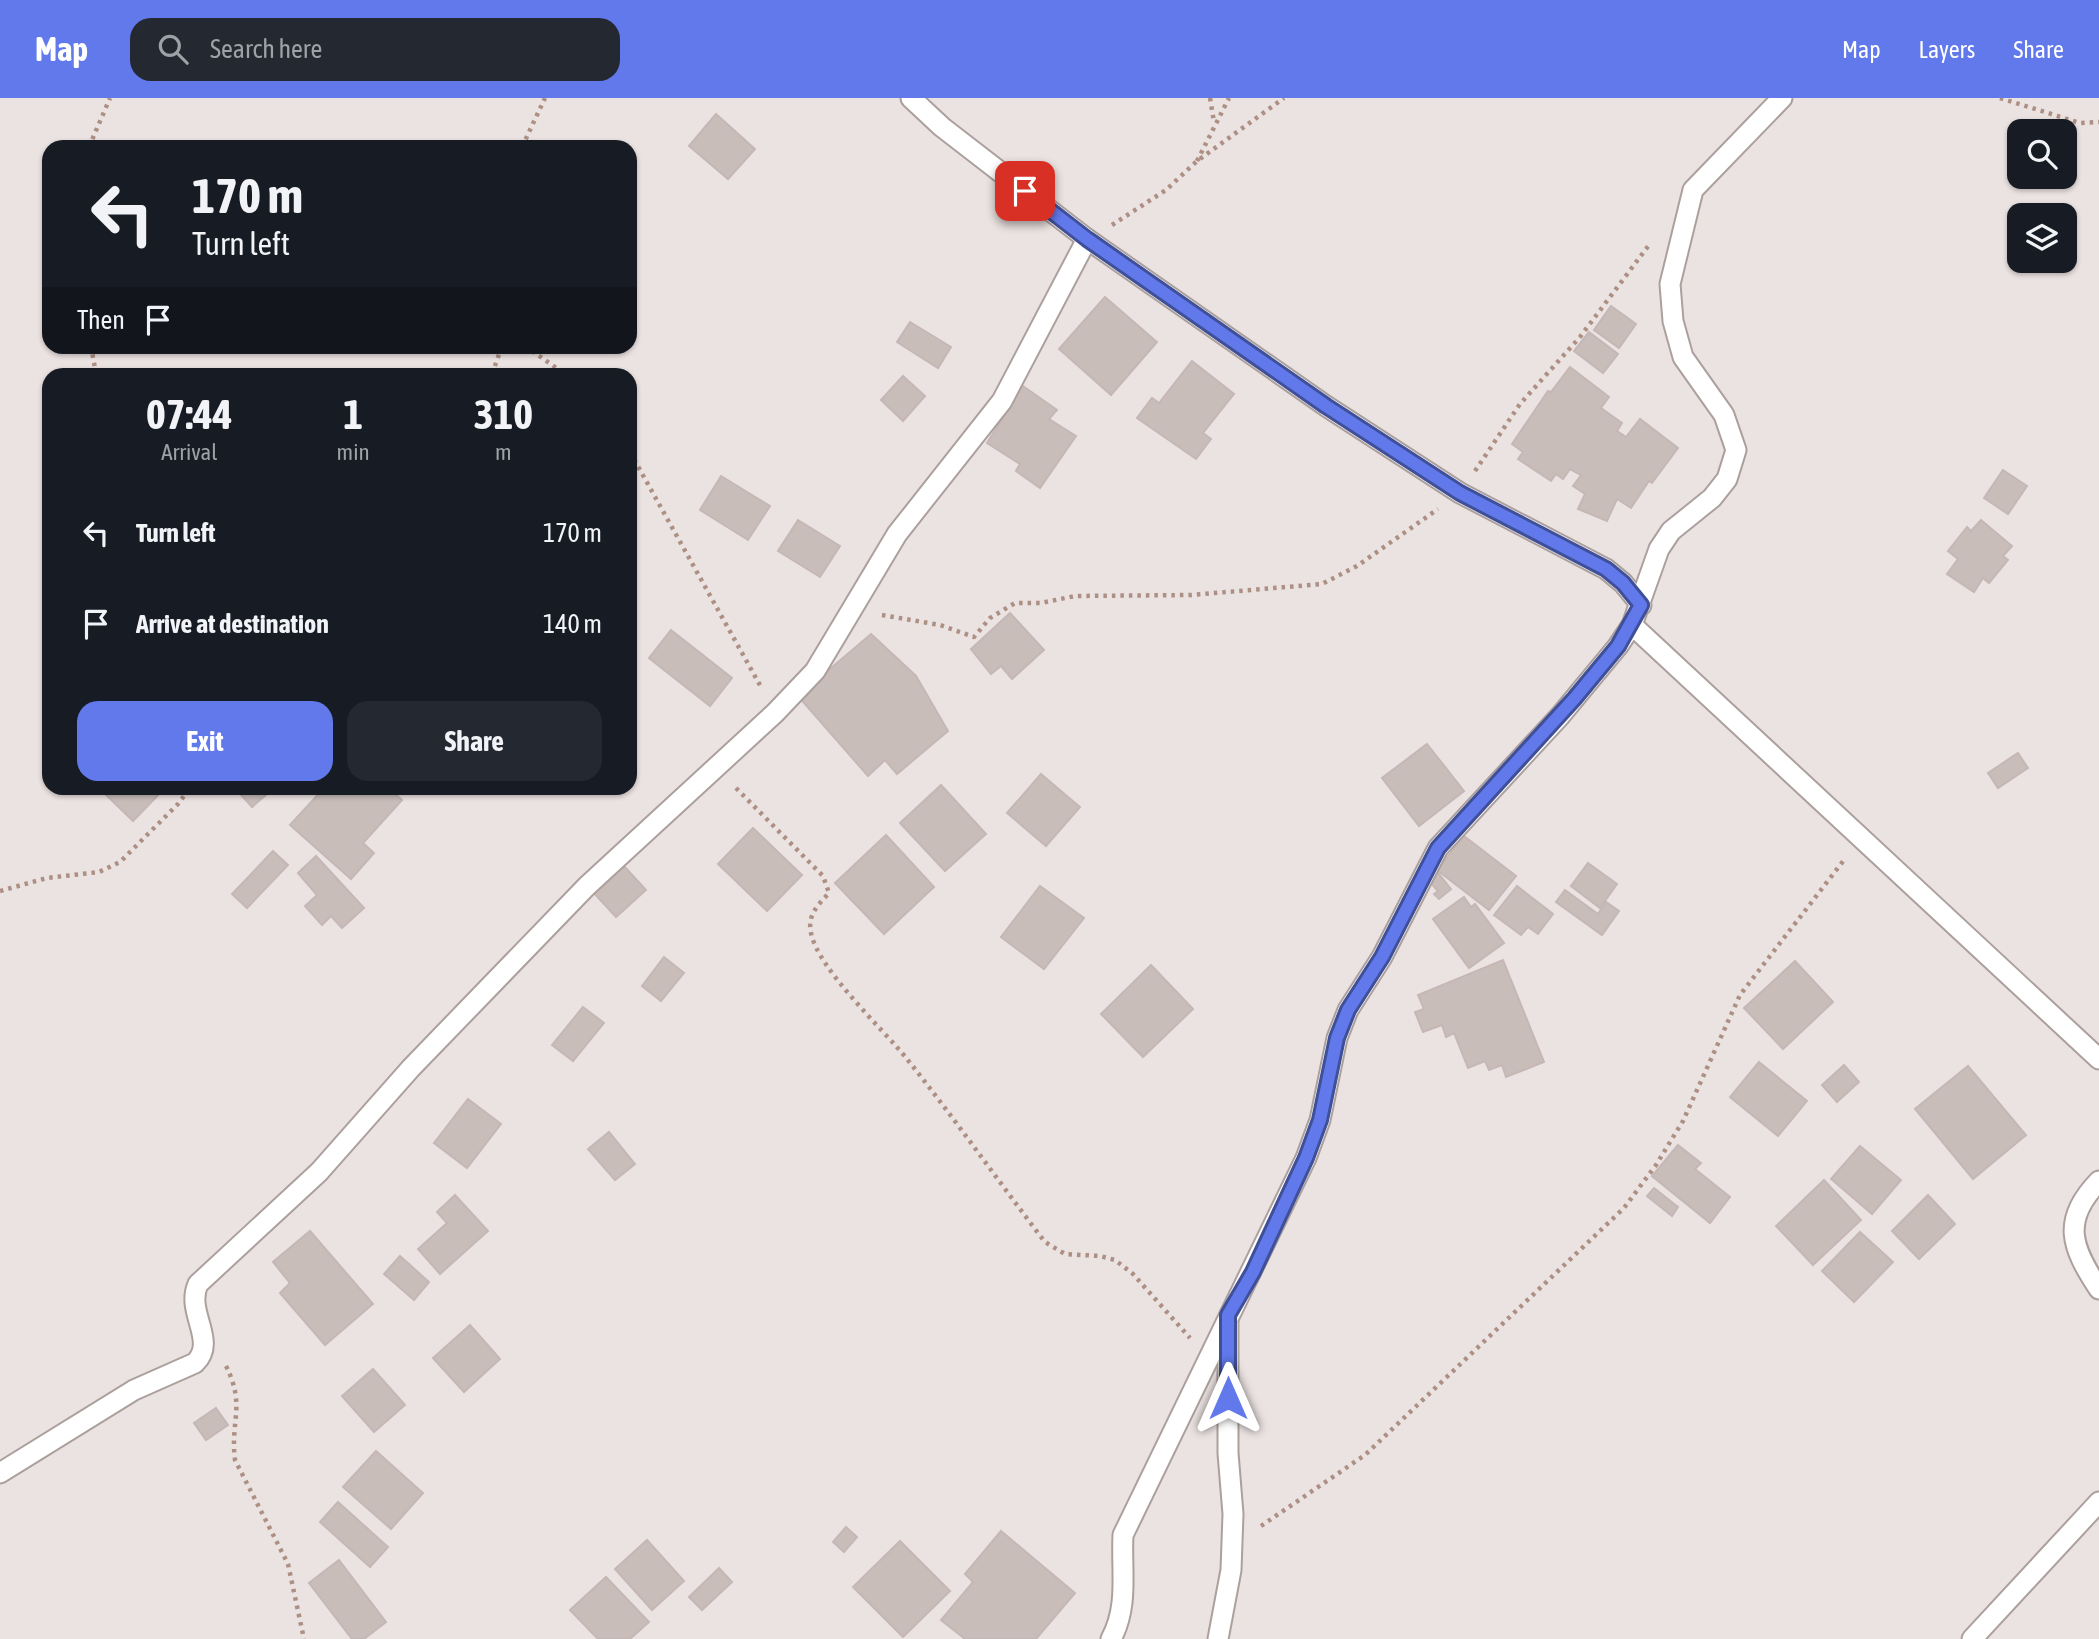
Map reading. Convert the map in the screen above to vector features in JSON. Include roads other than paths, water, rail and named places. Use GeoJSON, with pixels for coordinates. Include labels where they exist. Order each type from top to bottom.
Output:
{"type":"FeatureCollection","features":[{"type":"Feature","properties":{"kind":"street"},"geometry":{"type":"LineString","coordinates":[[911,98],[942,127],[1087,239],[1326,406],[1460,493],[1606,569],[1623,583],[1641,605]]}},
{"type":"Feature","properties":{"kind":"street"},"geometry":{"type":"LineString","coordinates":[[1111,1639],[1121,1621],[1124,1589],[1122,1535],[1228,1315],[1253,1272],[1306,1158],[1320,1120],[1337,1038],[1348,1010],[1382,957],[1438,848],[1560,716],[1632,625],[1659,549],[1671,531],[1712,498],[1727,479],[1735,450],[1724,415],[1683,357],[1673,321],[1670,284],[1683,222],[1693,190],[1782,98]]}},
{"type":"Feature","properties":{"kind":"street"},"geometry":{"type":"LineString","coordinates":[[0,1473],[134,1390],[195,1363],[205,1349],[193,1303],[198,1284],[319,1172],[411,1068],[587,886],[775,713],[815,671],[897,534],[1002,401],[1087,239]]}},
{"type":"Feature","properties":{"kind":"street"},"geometry":{"type":"LineString","coordinates":[[1632,625],[2099,1059]]}},
{"type":"Feature","properties":{"kind":"street"},"geometry":{"type":"LineString","coordinates":[[2099,1181],[2081,1199],[2074,1218],[2080,1260],[2099,1289]]}},
{"type":"Feature","properties":{"kind":"street"},"geometry":{"type":"LineString","coordinates":[[1218,1639],[1231,1570],[1232,1547],[1228,1315]]}},
{"type":"Feature","properties":{"kind":"street"},"geometry":{"type":"LineString","coordinates":[[1972,1639],[2099,1502]]}}]}
